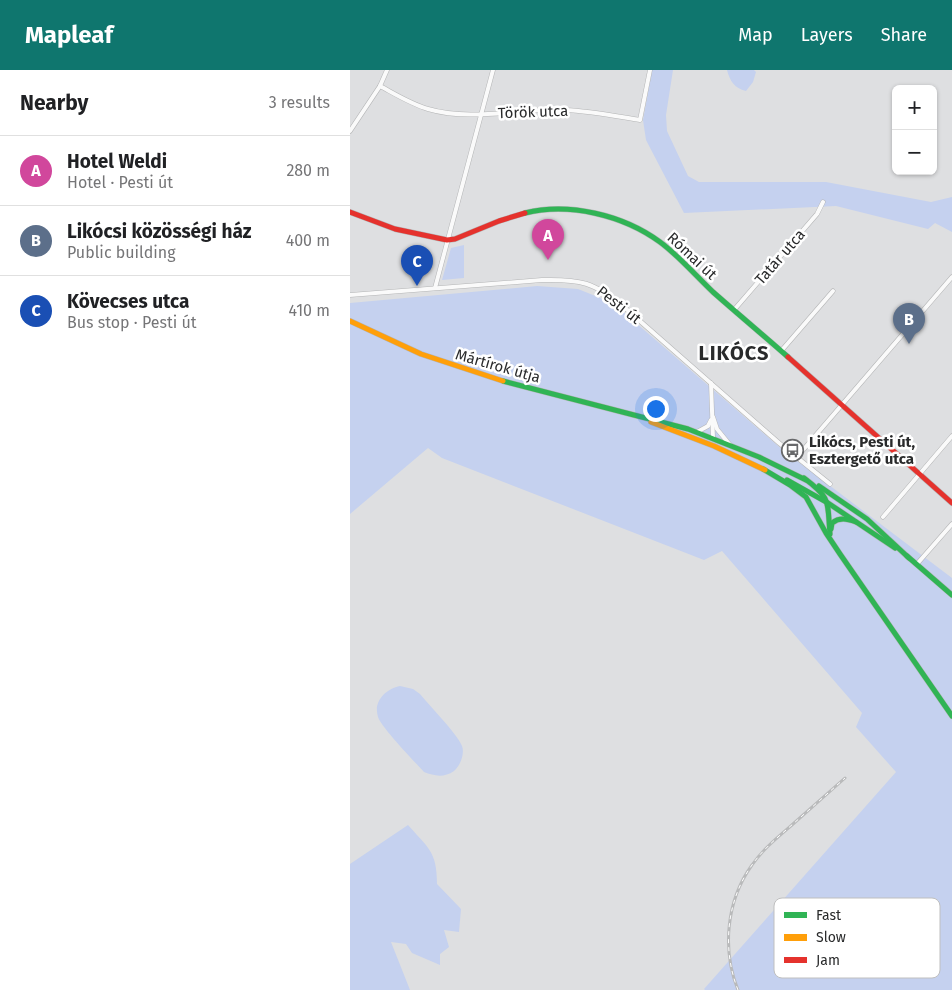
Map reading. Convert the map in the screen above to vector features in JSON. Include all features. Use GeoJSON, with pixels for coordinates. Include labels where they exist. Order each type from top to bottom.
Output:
{"type":"FeatureCollection","features":[{"type":"Feature","properties":{"kind":"main road","name":"Római út"},"geometry":{"type":"LineString","coordinates":[[350,212],[395,229],[447,240],[455,239],[524,213],[567,210],[595,214],[634,228],[658,240],[668,248],[734,310],[782,350],[952,503]]}},
{"type":"Feature","properties":{"kind":"main road","name":"Mártírok útja"},"geometry":{"type":"LineString","coordinates":[[350,321],[413,351],[454,366],[645,419]]}},
{"type":"Feature","properties":{"kind":"main road"},"geometry":{"type":"LineString","coordinates":[[645,419],[668,423],[697,432],[761,457],[804,478],[839,499],[870,522],[909,558]]}},
{"type":"Feature","properties":{"kind":"main road"},"geometry":{"type":"LineString","coordinates":[[645,419],[714,446],[793,483],[828,503],[909,558],[952,595]]}},
{"type":"Feature","properties":{"kind":"main road"},"geometry":{"type":"LineString","coordinates":[[763,469],[798,490],[806,497],[826,533],[952,716]]}},
{"type":"Feature","properties":{"kind":"main road"},"geometry":{"type":"LineString","coordinates":[[804,478],[824,494],[828,503],[828,524],[831,540]]}},
{"type":"Feature","properties":{"kind":"main road"},"geometry":{"type":"LineString","coordinates":[[831,540],[833,521],[845,518],[856,522]]}},
{"type":"Feature","properties":{"kind":"street"},"geometry":{"type":"LineString","coordinates":[[350,131],[380,86],[387,70]]}},
{"type":"Feature","properties":{"kind":"street"},"geometry":{"type":"LineString","coordinates":[[435,288],[494,70]]}},
{"type":"Feature","properties":{"kind":"street","name":"Török utca"},"geometry":{"type":"LineString","coordinates":[[380,86],[427,109],[449,114],[564,110],[595,112],[640,120],[650,70]]}},
{"type":"Feature","properties":{"kind":"street","name":"Tatár utca"},"geometry":{"type":"LineString","coordinates":[[734,310],[817,214],[824,202]]}},
{"type":"Feature","properties":{"kind":"street"},"geometry":{"type":"LineString","coordinates":[[797,457],[952,277]]}},
{"type":"Feature","properties":{"kind":"street","name":"Pesti út"},"geometry":{"type":"LineString","coordinates":[[350,295],[564,279],[593,285],[611,296],[830,484]]}},
{"type":"Feature","properties":{"kind":"street"},"geometry":{"type":"LineString","coordinates":[[782,350],[833,291]]}},
{"type":"Feature","properties":{"kind":"street"},"geometry":{"type":"LineString","coordinates":[[711,383],[714,446]]}},
{"type":"Feature","properties":{"kind":"street"},"geometry":{"type":"LineString","coordinates":[[697,432],[708,426],[712,412]]}},
{"type":"Feature","properties":{"kind":"street"},"geometry":{"type":"LineString","coordinates":[[712,412],[717,429],[730,445]]}},
{"type":"Feature","properties":{"kind":"street"},"geometry":{"type":"LineString","coordinates":[[883,517],[952,436]]}},
{"type":"Feature","properties":{"kind":"street"},"geometry":{"type":"LineString","coordinates":[[917,564],[952,524]]}},
{"type":"Feature","properties":{"kind":"shaded area"},"geometry":{"type":"Polygon","coordinates":[[[652,70],[673,70],[666,115],[667,131],[688,176],[699,182],[826,182],[931,202],[952,197],[952,232],[935,223],[928,229],[836,206],[684,213],[646,140],[643,120],[652,70]]]}},
{"type":"Feature","properties":{"kind":"shaded area"},"geometry":{"type":"Polygon","coordinates":[[[727,70],[754,70],[756,72],[753,82],[746,91],[733,84],[727,70]]]}},
{"type":"Feature","properties":{"kind":"shaded area"},"geometry":{"type":"Polygon","coordinates":[[[464,245],[464,278],[442,280],[451,248],[464,245]]]}},
{"type":"Feature","properties":{"kind":"shaded area"},"geometry":{"type":"Polygon","coordinates":[[[537,286],[578,289],[613,303],[784,451],[952,578],[952,990],[704,989],[774,910],[774,978],[940,978],[940,898],[785,898],[896,772],[856,727],[862,713],[722,551],[704,560],[442,458],[428,448],[350,514],[350,303],[537,286]]]}},
{"type":"Feature","properties":{"kind":"shaded area"},"geometry":{"type":"Polygon","coordinates":[[[400,686],[413,689],[420,694],[459,741],[463,749],[462,756],[460,763],[454,771],[439,776],[424,772],[380,722],[377,711],[379,701],[390,690],[400,686]]]}},
{"type":"Feature","properties":{"kind":"shaded area"},"geometry":{"type":"Polygon","coordinates":[[[408,825],[426,845],[433,857],[437,873],[437,884],[461,909],[459,932],[444,930],[449,947],[440,954],[440,965],[412,953],[406,944],[391,942],[410,990],[350,990],[350,864],[408,825]]]}},
{"type":"Feature","properties":{"kind":"railway"},"geometry":{"type":"LineString","coordinates":[[738,990],[730,959],[729,926],[732,910],[743,879],[756,859],[776,838],[845,778]]}},
{"type":"Feature","properties":{"kind":"traffic: fast"},"geometry":{"type":"LineString","coordinates":[[525,213],[559,209],[577,210],[613,218],[645,233],[674,253],[713,292],[788,357]]}},
{"type":"Feature","properties":{"kind":"traffic: fast"},"geometry":{"type":"LineString","coordinates":[[503,381],[688,429],[759,457],[806,480]]}},
{"type":"Feature","properties":{"kind":"traffic: fast"},"geometry":{"type":"LineString","coordinates":[[763,469],[806,497],[826,533],[952,716]]}},
{"type":"Feature","properties":{"kind":"traffic: fast"},"geometry":{"type":"LineString","coordinates":[[804,478],[824,496],[828,507],[830,534]]}},
{"type":"Feature","properties":{"kind":"traffic: fast"},"geometry":{"type":"LineString","coordinates":[[787,480],[828,503],[895,548]]}},
{"type":"Feature","properties":{"kind":"traffic: fast"},"geometry":{"type":"LineString","coordinates":[[819,486],[867,519],[909,558]]}},
{"type":"Feature","properties":{"kind":"traffic: fast"},"geometry":{"type":"LineString","coordinates":[[831,529],[832,523],[841,519],[856,522]]}},
{"type":"Feature","properties":{"kind":"traffic: fast"},"geometry":{"type":"LineString","coordinates":[[907,556],[952,595]]}},
{"type":"Feature","properties":{"kind":"traffic: slow"},"geometry":{"type":"LineString","coordinates":[[350,321],[421,354],[503,381]]}},
{"type":"Feature","properties":{"kind":"traffic: slow"},"geometry":{"type":"LineString","coordinates":[[651,422],[714,446],[765,470]]}},
{"type":"Feature","properties":{"kind":"traffic: jam"},"geometry":{"type":"LineString","coordinates":[[350,212],[395,229],[447,240],[455,239],[499,221],[525,213]]}},
{"type":"Feature","properties":{"kind":"traffic: jam"},"geometry":{"type":"LineString","coordinates":[[788,357],[952,503]]}},
{"type":"Feature","properties":{"kind":"place","name":"Hotel Weldi"},"geometry":{"type":"Point","coordinates":[548,260]}},
{"type":"Feature","properties":{"kind":"place","name":"Kövecses utca"},"geometry":{"type":"Point","coordinates":[417,286]}},
{"type":"Feature","properties":{"kind":"place","name":"Likócsi közösségi ház"},"geometry":{"type":"Point","coordinates":[909,344]}},
{"type":"Feature","properties":{"kind":"place","name":"Likócs, Pesti út, Esztergető utca"},"geometry":{"type":"Point","coordinates":[793,451]}},
{"type":"Feature","properties":{"kind":"district","name":"LIKÓCS"},"geometry":{"type":"Point","coordinates":[734,353]}}]}
